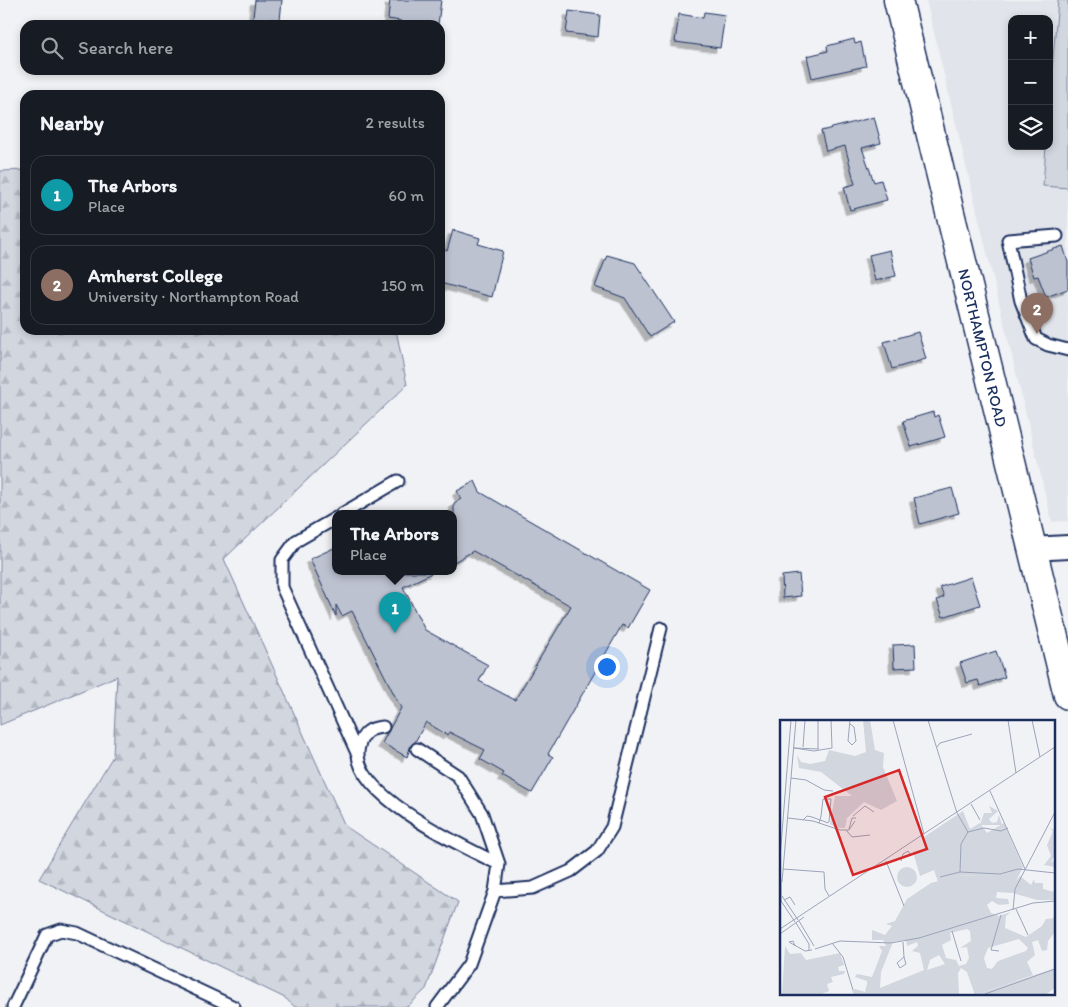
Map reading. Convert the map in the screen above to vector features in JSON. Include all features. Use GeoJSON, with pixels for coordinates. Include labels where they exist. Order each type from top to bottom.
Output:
{"type":"FeatureCollection","features":[{"type":"Feature","properties":{"kind":"highway","name":"NORTHAMPTON ROAD"},"geometry":{"type":"LineString","coordinates":[[898,0],[1068,695]]}},
{"type":"Feature","properties":{"kind":"street"},"geometry":{"type":"LineString","coordinates":[[1032,549],[1068,547]]}},
{"type":"Feature","properties":{"kind":"lane"},"geometry":{"type":"LineString","coordinates":[[1056,236],[1008,240],[1021,301],[1036,339],[1048,345],[1068,350]]}},
{"type":"Feature","properties":{"kind":"lane"},"geometry":{"type":"LineString","coordinates":[[349,510],[398,481]]}},
{"type":"Feature","properties":{"kind":"lane"},"geometry":{"type":"LineString","coordinates":[[332,520],[296,541],[282,560],[282,587],[366,774],[389,802],[436,833],[499,864]]}},
{"type":"Feature","properties":{"kind":"lane"},"geometry":{"type":"LineString","coordinates":[[495,891],[533,888],[571,871],[597,852],[612,827],[661,628]]}},
{"type":"Feature","properties":{"kind":"lane"},"geometry":{"type":"LineString","coordinates":[[357,753],[362,736],[372,728],[383,727]]}},
{"type":"Feature","properties":{"kind":"lane"},"geometry":{"type":"LineString","coordinates":[[417,749],[458,776],[482,814],[499,864],[495,891],[469,964],[437,1007]]}},
{"type":"Feature","properties":{"kind":"lane"},"geometry":{"type":"LineString","coordinates":[[13,1007],[47,935],[61,930],[77,933],[234,1007]]}},
{"type":"Feature","properties":{"kind":"shaded area"},"geometry":{"type":"Polygon","coordinates":[[[926,0],[1068,0],[1068,521],[1052,522],[926,0]]]}},
{"type":"Feature","properties":{"kind":"green space"},"geometry":{"type":"Polygon","coordinates":[[[1058,0],[1068,0],[1068,188],[1043,186],[1046,150],[1053,150],[1053,58],[1058,0]]]}},
{"type":"Feature","properties":{"kind":"green space"},"geometry":{"type":"Polygon","coordinates":[[[20,170],[20,335],[397,335],[407,385],[224,559],[345,826],[458,902],[426,989],[407,1007],[295,1007],[285,998],[39,879],[113,756],[117,676],[0,725],[0,171],[20,170]]]}},
{"type":"Feature","properties":{"kind":"building"},"geometry":{"type":"Polygon","coordinates":[[[255,0],[282,0],[280,20],[253,20],[255,0]]]}},
{"type":"Feature","properties":{"kind":"building"},"geometry":{"type":"Polygon","coordinates":[[[390,0],[441,0],[439,20],[388,19],[390,0]]]}},
{"type":"Feature","properties":{"kind":"building"},"geometry":{"type":"Polygon","coordinates":[[[569,11],[600,15],[598,37],[566,33],[569,11]]]}},
{"type":"Feature","properties":{"kind":"building"},"geometry":{"type":"Polygon","coordinates":[[[704,12],[725,15],[720,48],[675,42],[679,14],[703,18],[704,12]]]}},
{"type":"Feature","properties":{"kind":"building"},"geometry":{"type":"Polygon","coordinates":[[[854,39],[855,44],[861,42],[866,66],[812,78],[807,56],[828,51],[827,46],[854,39]]]}},
{"type":"Feature","properties":{"kind":"building"},"geometry":{"type":"Polygon","coordinates":[[[874,117],[881,143],[862,148],[874,182],[881,180],[887,200],[850,210],[844,187],[855,184],[845,146],[826,151],[821,131],[874,117]]]}},
{"type":"Feature","properties":{"kind":"building"},"geometry":{"type":"Polygon","coordinates":[[[453,230],[480,238],[478,244],[503,251],[492,297],[445,284],[445,250],[447,251],[453,230]]]}},
{"type":"Feature","properties":{"kind":"building"},"geometry":{"type":"Polygon","coordinates":[[[1063,246],[1068,262],[1068,289],[1046,297],[1038,276],[1034,277],[1028,258],[1063,246]]]}},
{"type":"Feature","properties":{"kind":"building"},"geometry":{"type":"Polygon","coordinates":[[[890,250],[896,276],[875,281],[869,255],[890,250]]]}},
{"type":"Feature","properties":{"kind":"building"},"geometry":{"type":"Polygon","coordinates":[[[607,255],[635,263],[674,322],[650,337],[625,298],[595,287],[607,255]]]}},
{"type":"Feature","properties":{"kind":"building"},"geometry":{"type":"Polygon","coordinates":[[[918,332],[926,359],[892,369],[884,342],[918,332]]]}},
{"type":"Feature","properties":{"kind":"building"},"geometry":{"type":"Polygon","coordinates":[[[933,412],[934,417],[938,415],[945,437],[911,447],[903,421],[933,412]]]}},
{"type":"Feature","properties":{"kind":"building"},"geometry":{"type":"Polygon","coordinates":[[[475,481],[480,492],[650,590],[628,628],[622,625],[548,754],[553,757],[532,793],[502,776],[504,773],[480,759],[485,750],[449,732],[447,735],[426,722],[415,742],[411,745],[407,757],[382,743],[401,708],[352,611],[342,616],[336,605],[336,616],[310,559],[332,549],[332,575],[428,575],[403,587],[425,630],[488,665],[479,681],[515,700],[571,606],[473,551],[457,560],[457,510],[454,510],[454,503],[461,499],[457,491],[475,481]]]}},
{"type":"Feature","properties":{"kind":"building"},"geometry":{"type":"Polygon","coordinates":[[[952,488],[959,513],[920,524],[914,498],[952,488]]]}},
{"type":"Feature","properties":{"kind":"building"},"geometry":{"type":"Polygon","coordinates":[[[799,574],[801,596],[783,598],[782,576],[799,574]]]}},
{"type":"Feature","properties":{"kind":"building"},"geometry":{"type":"Polygon","coordinates":[[[971,577],[980,605],[943,617],[937,600],[944,597],[940,587],[971,577]]]}},
{"type":"Feature","properties":{"kind":"building"},"geometry":{"type":"Polygon","coordinates":[[[915,644],[916,667],[894,668],[893,645],[915,644]]]}},
{"type":"Feature","properties":{"kind":"building"},"geometry":{"type":"Polygon","coordinates":[[[996,651],[1005,677],[980,686],[978,680],[967,683],[960,663],[996,651]]]}},
{"type":"Feature","properties":{"kind":"place","name":"Amherst College"},"geometry":{"type":"Point","coordinates":[1037,334]}},
{"type":"Feature","properties":{"kind":"place","name":"The Arbors"},"geometry":{"type":"Point","coordinates":[395,633]}}]}
